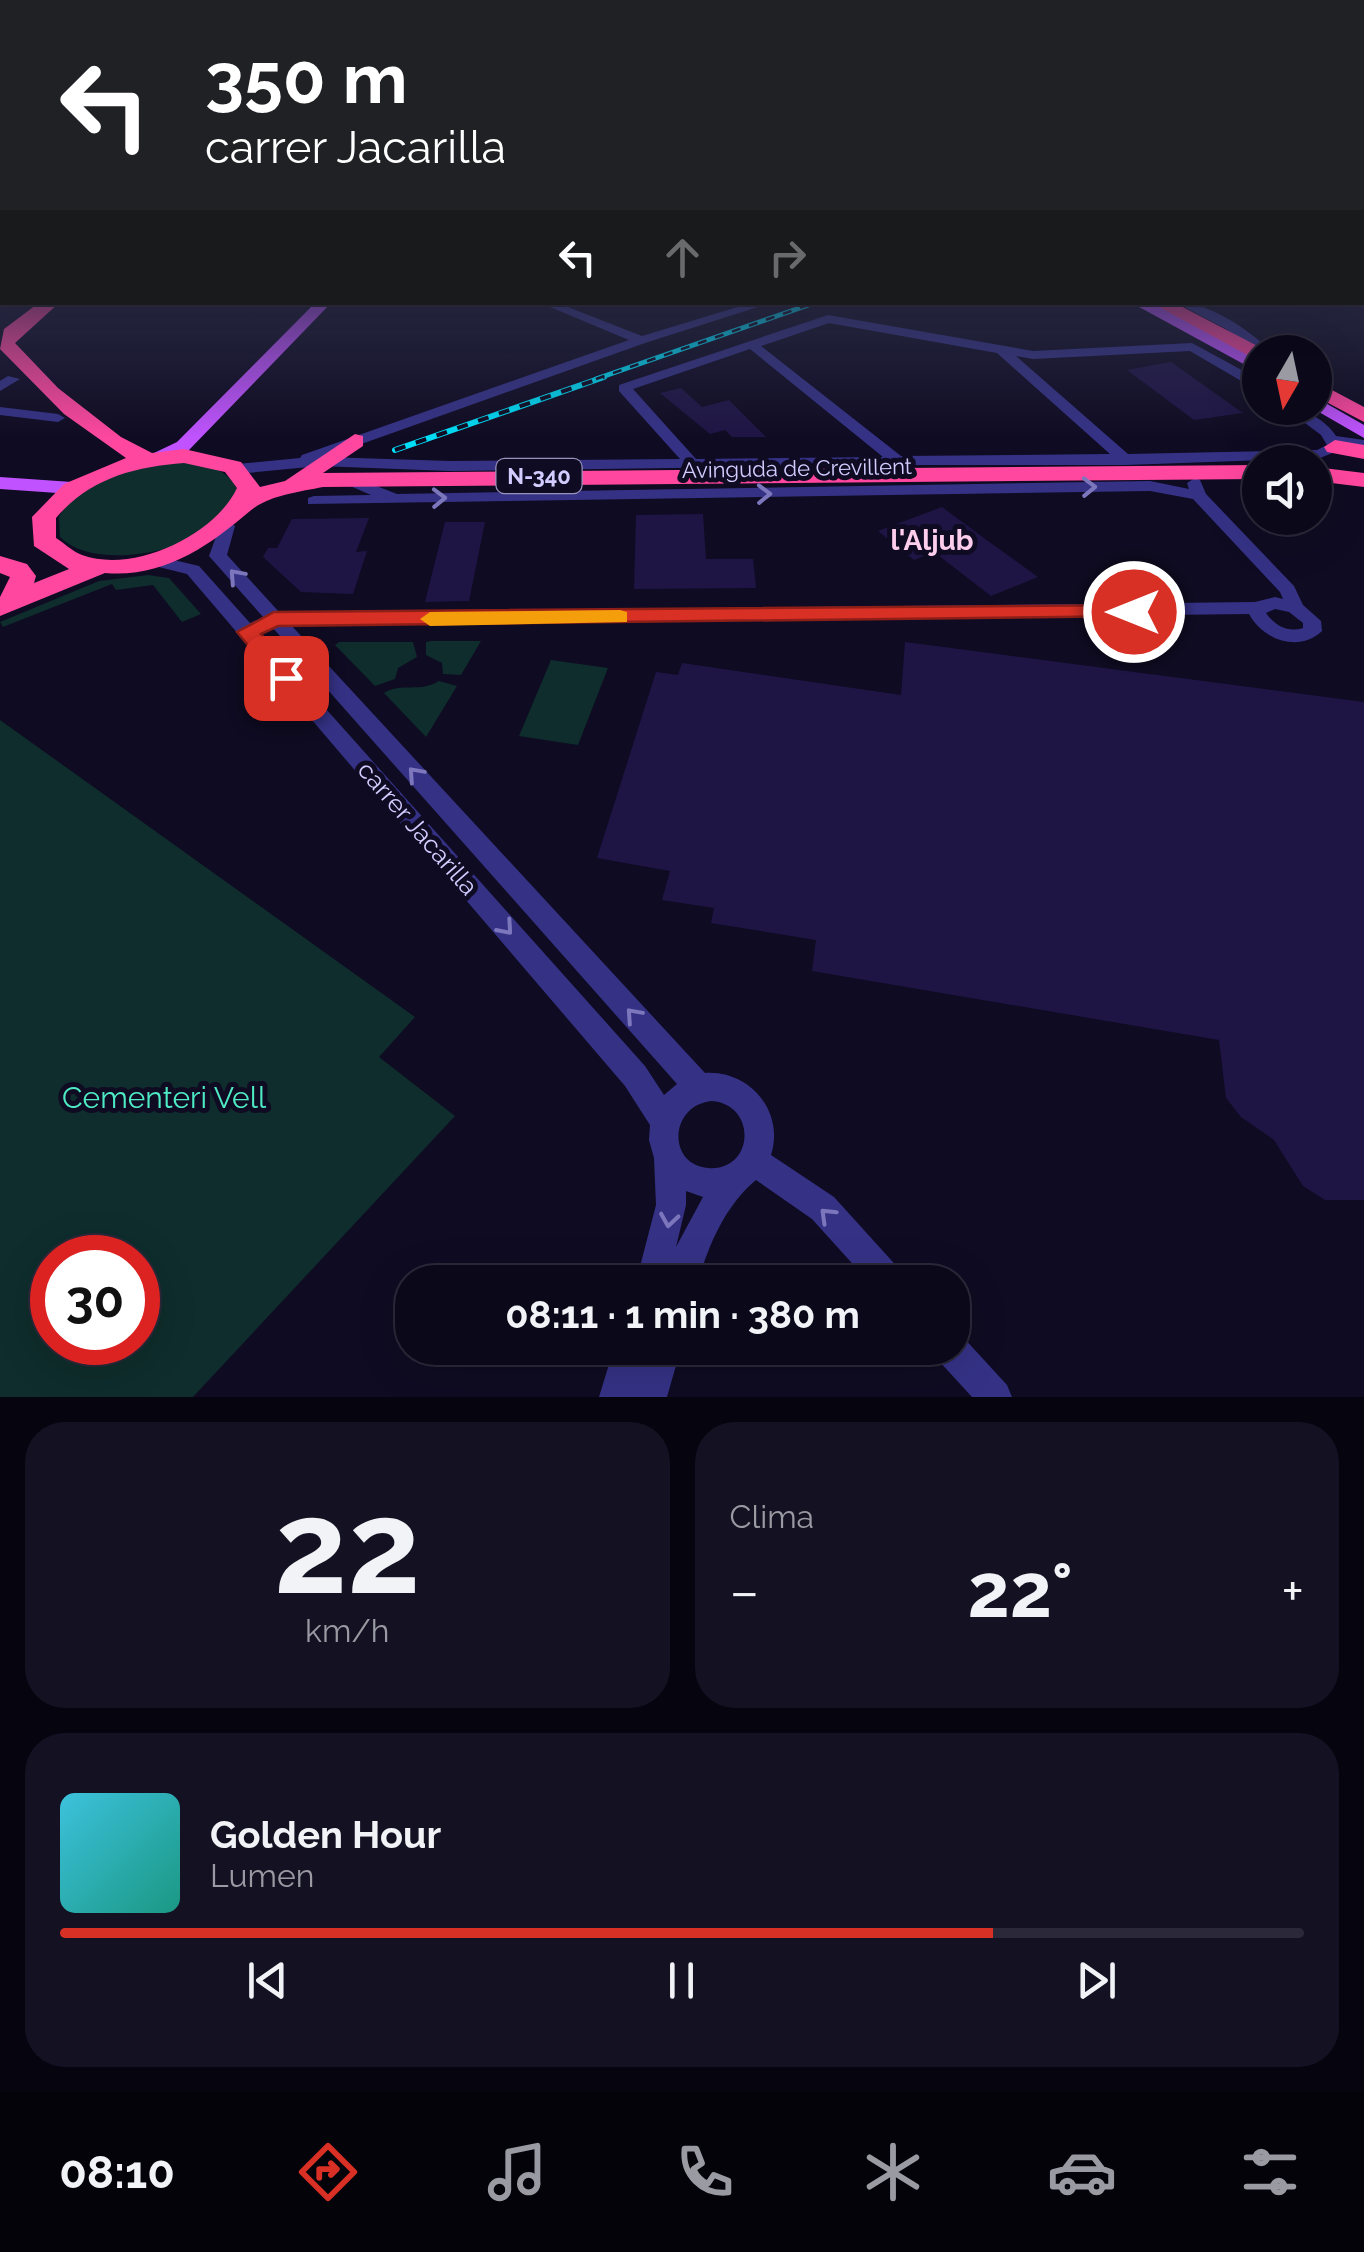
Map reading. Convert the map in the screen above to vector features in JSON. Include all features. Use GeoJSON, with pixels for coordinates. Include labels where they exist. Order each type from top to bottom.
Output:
{"type":"FeatureCollection","features":[{"type":"Feature","properties":{"kind":"highway"},"geometry":{"type":"LineString","coordinates":[[44,308],[11,332],[6,343],[36,381],[108,434],[120,450],[154,458],[205,457],[237,469],[248,483],[245,505]]}},
{"type":"Feature","properties":{"kind":"highway"},"geometry":{"type":"LineString","coordinates":[[1171,308],[1242,343]]}},
{"type":"Feature","properties":{"kind":"highway"},"geometry":{"type":"LineString","coordinates":[[4,377],[90,441],[97,474]]}},
{"type":"Feature","properties":{"kind":"highway"},"geometry":{"type":"LineString","coordinates":[[1332,404],[1364,416]]}},
{"type":"Feature","properties":{"kind":"highway"},"geometry":{"type":"LineString","coordinates":[[292,474],[324,462],[355,441]]}},
{"type":"Feature","properties":{"kind":"highway"},"geometry":{"type":"LineString","coordinates":[[1334,443],[1364,452]]}},
{"type":"Feature","properties":{"kind":"highway"},"geometry":{"type":"LineString","coordinates":[[7,604],[23,576],[0,560],[41,528],[56,501],[97,474],[154,458]]}},
{"type":"Feature","properties":{"kind":"highway","name":"Avinguda de Crevillent"},"geometry":{"type":"LineString","coordinates":[[245,505],[292,474],[703,466],[1130,464],[1242,471]]}},
{"type":"Feature","properties":{"kind":"highway"},"geometry":{"type":"LineString","coordinates":[[352,474],[450,466]]}},
{"type":"Feature","properties":{"kind":"highway"},"geometry":{"type":"LineString","coordinates":[[1332,475],[1364,476]]}},
{"type":"Feature","properties":{"kind":"highway","name":"N-340"},"geometry":{"type":"LineString","coordinates":[[41,528],[50,550],[65,558],[102,565],[152,560],[202,542],[227,526],[245,505]]}},
{"type":"Feature","properties":{"kind":"highway","name":"N-340"},"geometry":{"type":"LineString","coordinates":[[7,604],[102,565]]}},
{"type":"Feature","properties":{"kind":"main road"},"geometry":{"type":"LineString","coordinates":[[154,458],[183,446],[320,308]]}},
{"type":"Feature","properties":{"kind":"main road"},"geometry":{"type":"LineString","coordinates":[[205,457],[201,444],[331,308]]}},
{"type":"Feature","properties":{"kind":"main road"},"geometry":{"type":"LineString","coordinates":[[1150,308],[1242,357]]}},
{"type":"Feature","properties":{"kind":"main road"},"geometry":{"type":"LineString","coordinates":[[1332,409],[1364,433]]}},
{"type":"Feature","properties":{"kind":"main road"},"geometry":{"type":"LineString","coordinates":[[4,483],[72,488]]}},
{"type":"Feature","properties":{"kind":"street"},"geometry":{"type":"LineString","coordinates":[[559,308],[640,340]]}},
{"type":"Feature","properties":{"kind":"street"},"geometry":{"type":"LineString","coordinates":[[292,474],[355,441],[640,340],[747,308]]}},
{"type":"Feature","properties":{"kind":"street"},"geometry":{"type":"LineString","coordinates":[[1193,308],[1242,336]]}},
{"type":"Feature","properties":{"kind":"street"},"geometry":{"type":"LineString","coordinates":[[703,466],[665,433],[624,388],[828,319],[1033,354],[1192,347],[1242,376]]}},
{"type":"Feature","properties":{"kind":"street"},"geometry":{"type":"LineString","coordinates":[[750,343],[904,467]]}},
{"type":"Feature","properties":{"kind":"street"},"geometry":{"type":"LineString","coordinates":[[1000,349],[1130,464]]}},
{"type":"Feature","properties":{"kind":"street"},"geometry":{"type":"LineString","coordinates":[[1019,366],[1033,354]]}},
{"type":"Feature","properties":{"kind":"street"},"geometry":{"type":"LineString","coordinates":[[0,411],[63,422]]}},
{"type":"Feature","properties":{"kind":"street"},"geometry":{"type":"LineString","coordinates":[[1317,425],[1334,443],[1364,444]]}},
{"type":"Feature","properties":{"kind":"street"},"geometry":{"type":"LineString","coordinates":[[639,463],[655,460],[667,450],[665,433]]}},
{"type":"Feature","properties":{"kind":"street"},"geometry":{"type":"LineString","coordinates":[[352,474],[347,454],[355,441]]}},
{"type":"Feature","properties":{"kind":"street","name":"Avinguda de Crevillent"},"geometry":{"type":"LineString","coordinates":[[1130,464],[1320,454],[1334,443]]}},
{"type":"Feature","properties":{"kind":"street","name":"Avinguda de Crevillent"},"geometry":{"type":"LineString","coordinates":[[324,462],[395,499]]}},
{"type":"Feature","properties":{"kind":"street","name":"Avinguda de Crevillent"},"geometry":{"type":"LineString","coordinates":[[450,466],[703,466]]}},
{"type":"Feature","properties":{"kind":"street","name":"Avinguda de Crevillent"},"geometry":{"type":"LineString","coordinates":[[237,469],[292,474]]}},
{"type":"Feature","properties":{"kind":"street"},"geometry":{"type":"LineString","coordinates":[[1190,470],[1198,495],[1278,601],[1312,621],[1309,634],[1294,636],[1204,610]]}},
{"type":"Feature","properties":{"kind":"street","name":"Avinguda de Crevillent"},"geometry":{"type":"LineString","coordinates":[[314,501],[1150,486],[1198,495]]}},
{"type":"Feature","properties":{"kind":"street","name":"carrer Jacarilla"},"geometry":{"type":"LineString","coordinates":[[227,526],[218,556],[698,1087]]}},
{"type":"Feature","properties":{"kind":"street","name":"carrer Jacarilla"},"geometry":{"type":"LineString","coordinates":[[152,560],[192,570],[635,1076],[665,1122]]}},
{"type":"Feature","properties":{"kind":"street"},"geometry":{"type":"LineString","coordinates":[[247,632],[274,619],[1204,610],[1278,601]]}},
{"type":"Feature","properties":{"kind":"street"},"geometry":{"type":"LineString","coordinates":[[1267,627],[1258,617],[1278,601]]}},
{"type":"Feature","properties":{"kind":"street"},"geometry":{"type":"LineString","coordinates":[[656,1265],[672,1204],[665,1122],[677,1100],[698,1087],[731,1091],[750,1106],[760,1139],[694,1244],[687,1265]]}},
{"type":"Feature","properties":{"kind":"street"},"geometry":{"type":"LineString","coordinates":[[669,1156],[696,1181],[741,1171],[823,1208],[875,1265]]}},
{"type":"Feature","properties":{"kind":"street"},"geometry":{"type":"LineString","coordinates":[[616,1397],[626,1365]]}},
{"type":"Feature","properties":{"kind":"street"},"geometry":{"type":"LineString","coordinates":[[650,1397],[659,1365]]}},
{"type":"Feature","properties":{"kind":"street"},"geometry":{"type":"LineString","coordinates":[[966,1365],[995,1397]]}},
{"type":"Feature","properties":{"kind":"green space"},"geometry":{"type":"Polygon","coordinates":[[[174,461],[219,470],[238,490],[223,518],[209,530],[167,548],[119,555],[76,548],[60,537],[59,517],[80,492],[109,477],[174,461]]]}},
{"type":"Feature","properties":{"kind":"green space"},"geometry":{"type":"Polygon","coordinates":[[[148,575],[169,578],[201,614],[182,622],[153,585],[116,590],[112,584],[3,627],[0,622],[99,581],[148,575]]]}},
{"type":"Feature","properties":{"kind":"green space"},"geometry":{"type":"Polygon","coordinates":[[[481,641],[461,675],[443,674],[442,663],[426,655],[426,642],[481,641]]]}},
{"type":"Feature","properties":{"kind":"green space"},"geometry":{"type":"Polygon","coordinates":[[[413,642],[417,657],[398,668],[395,679],[375,686],[335,645],[413,642]]]}},
{"type":"Feature","properties":{"kind":"green space"},"geometry":{"type":"Polygon","coordinates":[[[551,660],[608,668],[578,745],[519,736],[551,660]]]}},
{"type":"Feature","properties":{"kind":"green space"},"geometry":{"type":"Polygon","coordinates":[[[439,681],[457,686],[426,737],[384,693],[439,681]]]}},
{"type":"Feature","properties":{"kind":"green space","name":"Cementeri Vell"},"geometry":{"type":"Polygon","coordinates":[[[0,720],[415,1017],[379,1057],[455,1116],[193,1397],[0,1397],[0,720]]]}},
{"type":"Feature","properties":{"kind":"building"},"geometry":{"type":"Polygon","coordinates":[[[1171,362],[1242,413],[1194,420],[1127,370],[1171,362]]]}},
{"type":"Feature","properties":{"kind":"building"},"geometry":{"type":"Polygon","coordinates":[[[681,388],[702,407],[729,400],[766,437],[732,437],[725,430],[710,434],[660,393],[681,388]]]}},
{"type":"Feature","properties":{"kind":"building"},"geometry":{"type":"Polygon","coordinates":[[[942,507],[1038,577],[991,596],[934,552],[914,560],[878,531],[942,507]]]}},
{"type":"Feature","properties":{"kind":"building"},"geometry":{"type":"Polygon","coordinates":[[[703,514],[706,559],[753,559],[756,588],[634,589],[636,515],[703,514]]]}},
{"type":"Feature","properties":{"kind":"building"},"geometry":{"type":"Polygon","coordinates":[[[369,518],[356,552],[367,551],[353,594],[301,592],[263,557],[268,548],[277,548],[292,519],[369,518]]]}},
{"type":"Feature","properties":{"kind":"building"},"geometry":{"type":"Polygon","coordinates":[[[445,522],[485,522],[469,601],[425,602],[445,522]]]}},
{"type":"Feature","properties":{"kind":"building"},"geometry":{"type":"Polygon","coordinates":[[[905,642],[1364,702],[1364,1200],[1325,1200],[1303,1186],[1274,1140],[1241,1117],[1226,1098],[1219,1040],[812,971],[816,940],[711,923],[714,908],[662,900],[670,871],[597,858],[656,672],[678,675],[682,663],[901,695],[905,642]]]}},
{"type":"Feature","properties":{"kind":"railway"},"geometry":{"type":"LineString","coordinates":[[596,379],[799,308]]}},
{"type":"Feature","properties":{"kind":"railway"},"geometry":{"type":"LineString","coordinates":[[395,450],[604,377]]}},
{"type":"Feature","properties":{"kind":"slow traffic"},"geometry":{"type":"LineString","coordinates":[[430,619],[620,617]]}},
{"type":"Feature","properties":{"kind":"district","name":"l'Aljub"},"geometry":{"type":"Point","coordinates":[932,540]}},
{"type":"Feature","properties":{"kind":"route"},"geometry":{"type":"LineString","coordinates":[[286,678],[247,632],[274,619],[1134,612]]}}]}
